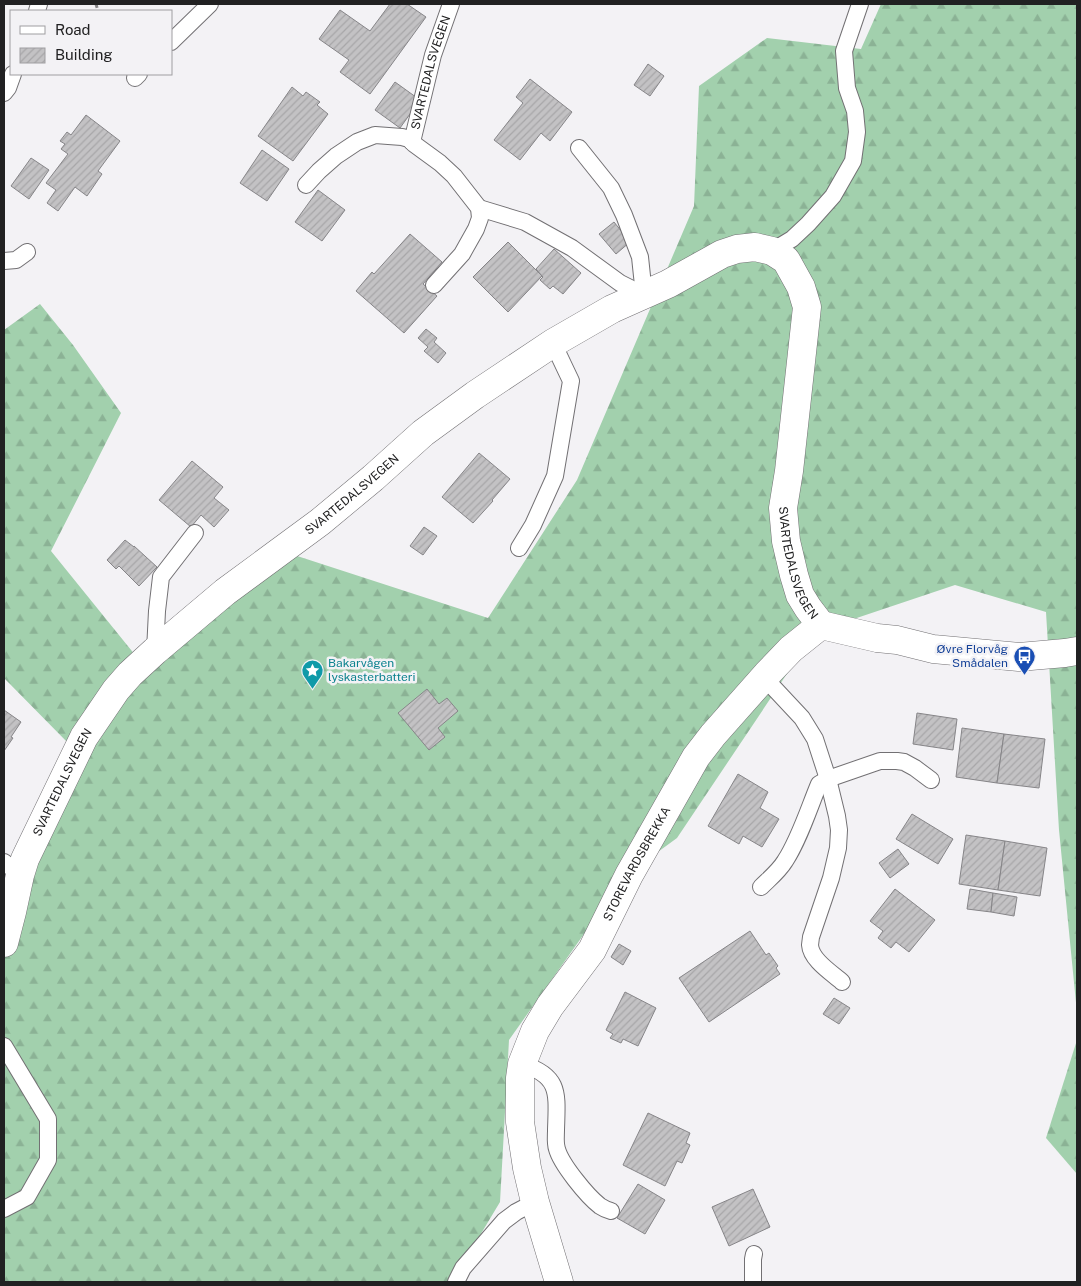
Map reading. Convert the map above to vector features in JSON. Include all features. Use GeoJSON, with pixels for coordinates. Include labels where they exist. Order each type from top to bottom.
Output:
{"type":"FeatureCollection","features":[{"type":"Feature","properties":{"kind":"street","name":"SVARTEDALSVEGEN"},"geometry":{"type":"LineString","coordinates":[[4,943],[12,912],[12,868],[25,859],[84,737],[116,690],[130,674],[224,592],[320,522],[423,433],[476,395],[553,343],[612,309],[668,284],[722,254],[737,249],[755,247],[772,251],[786,260],[802,287],[807,307],[789,472],[783,508],[786,541],[800,595],[821,625],[933,649],[1019,658],[1077,651]]}},
{"type":"Feature","properties":{"kind":"street","name":"STOREVARDSBREKKA"},"geometry":{"type":"LineString","coordinates":[[560,1282],[535,1202],[527,1168],[520,1122],[520,1078],[522,1064],[535,1031],[550,1006],[592,950],[630,875],[696,757],[767,674],[791,649],[821,625]]}},
{"type":"Feature","properties":{"kind":"lane"},"geometry":{"type":"LineString","coordinates":[[172,41],[210,4]]}},
{"type":"Feature","properties":{"kind":"lane","name":"SVARTEDALSVEGEN"},"geometry":{"type":"LineString","coordinates":[[412,142],[433,55],[451,4]]}},
{"type":"Feature","properties":{"kind":"lane"},"geometry":{"type":"LineString","coordinates":[[772,251],[792,239],[808,224],[833,196],[853,161],[857,132],[856,111],[847,88],[844,51],[860,4]]}},
{"type":"Feature","properties":{"kind":"lane"},"geometry":{"type":"LineString","coordinates":[[4,93],[13,75]]}},
{"type":"Feature","properties":{"kind":"lane","name":"SVARTEDALSVEGEN"},"geometry":{"type":"LineString","coordinates":[[306,185],[336,156],[357,142],[375,135],[402,137],[409,139],[440,163],[454,176],[479,208]]}},
{"type":"Feature","properties":{"kind":"lane"},"geometry":{"type":"LineString","coordinates":[[579,148],[611,188],[624,215],[640,257],[644,295]]}},
{"type":"Feature","properties":{"kind":"lane"},"geometry":{"type":"LineString","coordinates":[[434,285],[456,261],[476,229],[480,218],[479,208],[526,222],[572,248],[620,283],[644,295]]}},
{"type":"Feature","properties":{"kind":"lane"},"geometry":{"type":"LineString","coordinates":[[4,261],[16,260],[27,252]]}},
{"type":"Feature","properties":{"kind":"lane"},"geometry":{"type":"LineString","coordinates":[[519,548],[533,525],[555,476],[571,381],[553,343]]}},
{"type":"Feature","properties":{"kind":"lane"},"geometry":{"type":"LineString","coordinates":[[155,651],[161,576],[196,533]]}},
{"type":"Feature","properties":{"kind":"lane"},"geometry":{"type":"LineString","coordinates":[[767,674],[773,687],[810,728],[828,780],[838,823],[838,848],[831,878],[810,945],[812,953],[821,964],[842,982]]}},
{"type":"Feature","properties":{"kind":"lane"},"geometry":{"type":"LineString","coordinates":[[761,887],[779,870],[786,860],[819,784],[880,761],[904,762],[931,780]]}},
{"type":"Feature","properties":{"kind":"lane"},"geometry":{"type":"LineString","coordinates":[[4,1046],[48,1118],[48,1160],[27,1197],[4,1209]]}},
{"type":"Feature","properties":{"kind":"lane"},"geometry":{"type":"LineString","coordinates":[[522,1064],[546,1075],[552,1082],[555,1090],[556,1148],[560,1158],[575,1180],[601,1207],[610,1211]]}},
{"type":"Feature","properties":{"kind":"lane"},"geometry":{"type":"LineString","coordinates":[[456,1282],[464,1268],[504,1221],[535,1202]]}},
{"type":"Feature","properties":{"kind":"lane"},"geometry":{"type":"LineString","coordinates":[[753,1282],[754,1254]]}},
{"type":"Feature","properties":{"kind":"green space"},"geometry":{"type":"Polygon","coordinates":[[[881,4],[1077,4],[1077,1013],[1059,830],[1046,612],[955,585],[815,632],[677,838],[625,876],[509,1040],[500,1202],[452,1282],[4,1282],[4,920],[70,745],[4,678],[4,330],[40,304],[73,345],[121,413],[51,551],[144,666],[291,554],[488,618],[577,480],[694,206],[699,86],[767,38],[861,49],[881,4]]]}},
{"type":"Feature","properties":{"kind":"green space"},"geometry":{"type":"Polygon","coordinates":[[[1077,1040],[1077,1174],[1046,1138],[1077,1040]]]}},
{"type":"Feature","properties":{"kind":"building"},"geometry":{"type":"Polygon","coordinates":[[[390,4],[407,4],[426,17],[370,94],[340,72],[349,60],[319,39],[340,10],[370,31],[390,4]]]}},
{"type":"Feature","properties":{"kind":"building"},"geometry":{"type":"Polygon","coordinates":[[[648,64],[664,76],[650,96],[634,85],[648,64]]]}},
{"type":"Feature","properties":{"kind":"building"},"geometry":{"type":"Polygon","coordinates":[[[530,79],[572,112],[550,141],[541,133],[520,160],[494,140],[523,103],[516,97],[530,79]]]}},
{"type":"Feature","properties":{"kind":"building"},"geometry":{"type":"Polygon","coordinates":[[[395,82],[420,100],[400,128],[375,110],[395,82]]]}},
{"type":"Feature","properties":{"kind":"building"},"geometry":{"type":"Polygon","coordinates":[[[292,87],[303,96],[306,92],[320,102],[317,105],[328,114],[293,161],[258,136],[292,87]]]}},
{"type":"Feature","properties":{"kind":"building"},"geometry":{"type":"Polygon","coordinates":[[[86,115],[120,141],[98,171],[102,174],[87,196],[75,187],[58,211],[47,203],[56,190],[46,183],[68,154],[61,149],[65,144],[60,141],[67,132],[71,135],[86,115]]]}},
{"type":"Feature","properties":{"kind":"building"},"geometry":{"type":"Polygon","coordinates":[[[262,150],[289,169],[267,201],[240,183],[262,150]]]}},
{"type":"Feature","properties":{"kind":"building"},"geometry":{"type":"Polygon","coordinates":[[[31,158],[49,170],[29,199],[11,186],[31,158]]]}},
{"type":"Feature","properties":{"kind":"building"},"geometry":{"type":"Polygon","coordinates":[[[318,190],[345,210],[322,241],[295,222],[318,190]]]}},
{"type":"Feature","properties":{"kind":"building"},"geometry":{"type":"Polygon","coordinates":[[[614,222],[630,242],[616,254],[599,234],[614,222]]]}},
{"type":"Feature","properties":{"kind":"building"},"geometry":{"type":"Polygon","coordinates":[[[410,234],[442,262],[423,284],[437,296],[404,333],[356,291],[410,234]]]}},
{"type":"Feature","properties":{"kind":"building"},"geometry":{"type":"Polygon","coordinates":[[[508,242],[542,276],[508,312],[473,277],[508,242]]]}},
{"type":"Feature","properties":{"kind":"building"},"geometry":{"type":"Polygon","coordinates":[[[554,249],[581,273],[563,294],[553,286],[550,289],[540,280],[543,277],[536,269],[554,249]]]}},
{"type":"Feature","properties":{"kind":"building"},"geometry":{"type":"Polygon","coordinates":[[[426,329],[437,338],[434,342],[446,353],[438,363],[424,351],[428,347],[418,338],[426,329]]]}},
{"type":"Feature","properties":{"kind":"building"},"geometry":{"type":"Polygon","coordinates":[[[479,453],[510,479],[473,523],[442,497],[479,453]]]}},
{"type":"Feature","properties":{"kind":"building"},"geometry":{"type":"Polygon","coordinates":[[[192,461],[223,487],[214,498],[229,510],[214,527],[201,515],[191,527],[159,500],[192,461]]]}},
{"type":"Feature","properties":{"kind":"building"},"geometry":{"type":"Polygon","coordinates":[[[424,527],[437,536],[423,555],[410,546],[424,527]]]}},
{"type":"Feature","properties":{"kind":"building"},"geometry":{"type":"Polygon","coordinates":[[[125,540],[157,567],[139,586],[119,566],[116,569],[107,560],[125,540]]]}},
{"type":"Feature","properties":{"kind":"building"},"geometry":{"type":"Polygon","coordinates":[[[427,689],[439,704],[447,698],[458,711],[438,728],[445,737],[429,750],[398,713],[427,689]]]}},
{"type":"Feature","properties":{"kind":"building"},"geometry":{"type":"Polygon","coordinates":[[[4,710],[21,722],[4,751],[4,710]]]}},
{"type":"Feature","properties":{"kind":"building"},"geometry":{"type":"Polygon","coordinates":[[[917,713],[957,719],[953,750],[913,744],[917,713]]]}},
{"type":"Feature","properties":{"kind":"building"},"geometry":{"type":"Polygon","coordinates":[[[962,728],[1004,734],[997,783],[956,777],[962,728]]]}},
{"type":"Feature","properties":{"kind":"building"},"geometry":{"type":"Polygon","coordinates":[[[1004,734],[1045,739],[1039,788],[997,783],[1004,734]]]}},
{"type":"Feature","properties":{"kind":"building"},"geometry":{"type":"Polygon","coordinates":[[[738,774],[768,792],[760,808],[779,819],[762,847],[743,836],[739,844],[708,826],[738,774]]]}},
{"type":"Feature","properties":{"kind":"building"},"geometry":{"type":"Polygon","coordinates":[[[912,814],[953,839],[938,864],[896,839],[912,814]]]}},
{"type":"Feature","properties":{"kind":"building"},"geometry":{"type":"Polygon","coordinates":[[[966,835],[1005,841],[998,890],[959,884],[966,835]]]}},
{"type":"Feature","properties":{"kind":"building"},"geometry":{"type":"Polygon","coordinates":[[[1005,841],[1047,848],[1040,896],[998,890],[1005,841]]]}},
{"type":"Feature","properties":{"kind":"building"},"geometry":{"type":"Polygon","coordinates":[[[898,849],[909,864],[890,878],[879,863],[898,849]]]}},
{"type":"Feature","properties":{"kind":"building"},"geometry":{"type":"Polygon","coordinates":[[[895,889],[935,920],[909,952],[896,942],[891,948],[878,938],[883,931],[870,921],[895,889]]]}},
{"type":"Feature","properties":{"kind":"building"},"geometry":{"type":"Polygon","coordinates":[[[970,889],[993,893],[991,912],[967,909],[970,889]]]}},
{"type":"Feature","properties":{"kind":"building"},"geometry":{"type":"Polygon","coordinates":[[[993,893],[1017,897],[1014,916],[991,912],[993,893]]]}},
{"type":"Feature","properties":{"kind":"building"},"geometry":{"type":"Polygon","coordinates":[[[750,931],[766,955],[769,953],[778,966],[776,968],[780,974],[709,1022],[679,978],[750,931]]]}},
{"type":"Feature","properties":{"kind":"building"},"geometry":{"type":"Polygon","coordinates":[[[619,944],[631,951],[623,965],[611,957],[619,944]]]}},
{"type":"Feature","properties":{"kind":"building"},"geometry":{"type":"Polygon","coordinates":[[[625,992],[656,1008],[638,1046],[623,1039],[621,1043],[610,1038],[613,1034],[606,1030],[625,992]]]}},
{"type":"Feature","properties":{"kind":"building"},"geometry":{"type":"Polygon","coordinates":[[[834,998],[850,1008],[839,1024],[823,1014],[834,998]]]}},
{"type":"Feature","properties":{"kind":"building"},"geometry":{"type":"Polygon","coordinates":[[[648,1113],[690,1133],[686,1143],[690,1145],[682,1163],[677,1161],[665,1186],[623,1165],[648,1113]]]}},
{"type":"Feature","properties":{"kind":"building"},"geometry":{"type":"Polygon","coordinates":[[[638,1184],[665,1200],[645,1234],[617,1218],[638,1184]]]}},
{"type":"Feature","properties":{"kind":"building"},"geometry":{"type":"Polygon","coordinates":[[[753,1189],[770,1227],[729,1246],[712,1207],[753,1189]]]}},
{"type":"Feature","properties":{"kind":"place","name":"Øvre Florvåg Smådalen"},"geometry":{"type":"Point","coordinates":[1024,675]}},
{"type":"Feature","properties":{"kind":"place","name":"Bakarvågen lyskasterbatteri"},"geometry":{"type":"Point","coordinates":[312,689]}}]}
